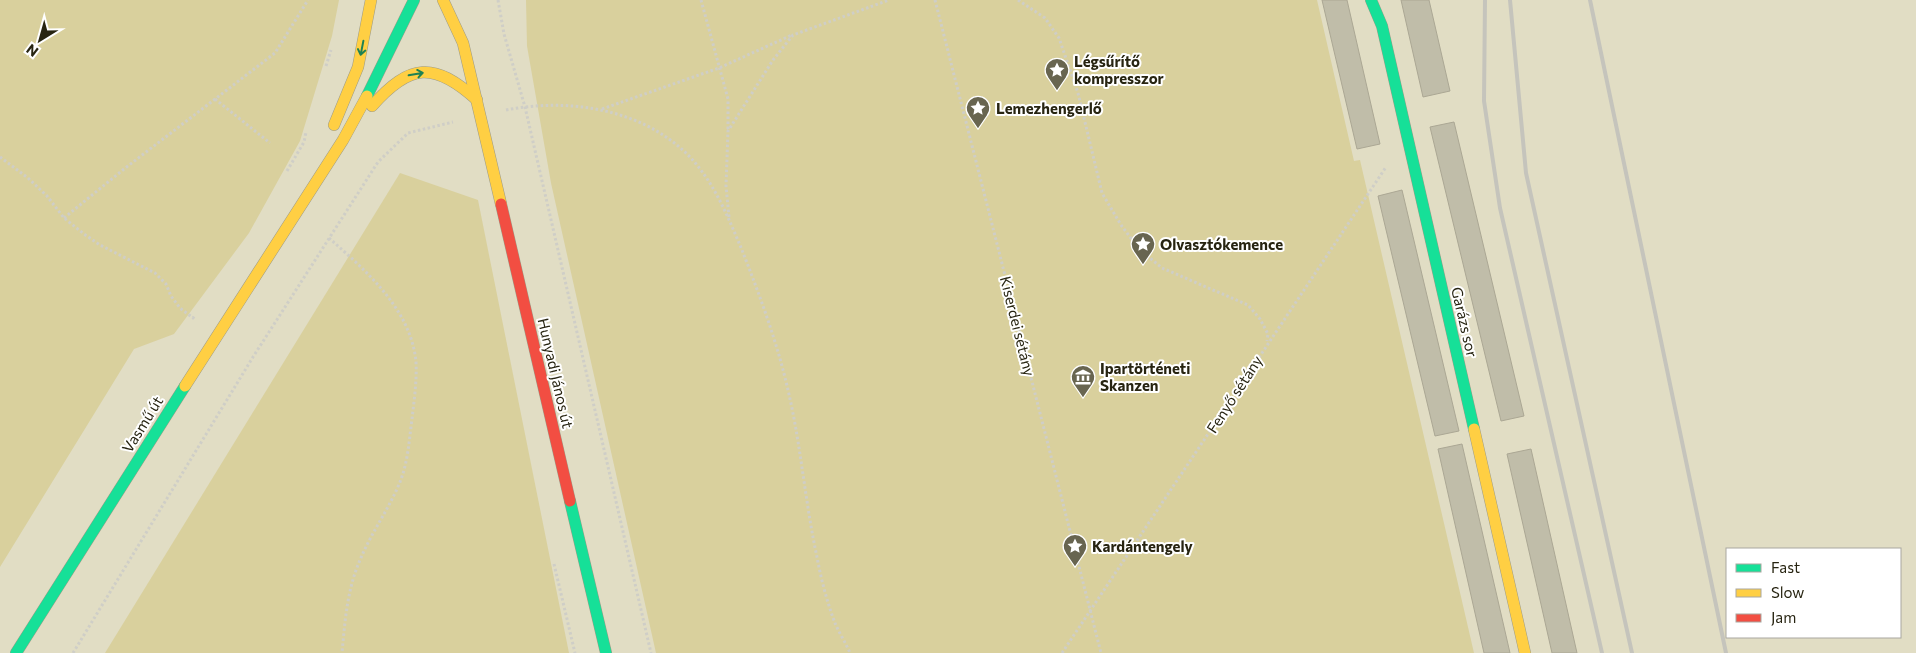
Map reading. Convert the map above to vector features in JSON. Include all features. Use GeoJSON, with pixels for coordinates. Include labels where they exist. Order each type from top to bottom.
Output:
{"type":"FeatureCollection","features":[{"type":"Feature","properties":{"kind":"street"},"geometry":{"type":"LineString","coordinates":[[331,133],[358,67],[371,0]]}},
{"type":"Feature","properties":{"kind":"street"},"geometry":{"type":"LineString","coordinates":[[295,211],[343,140],[382,70],[414,0]]}},
{"type":"Feature","properties":{"kind":"street","name":"Hunyadi János út"},"geometry":{"type":"LineString","coordinates":[[443,0],[463,43],[606,653]]}},
{"type":"Feature","properties":{"kind":"street","name":"Garázs sor"},"geometry":{"type":"LineString","coordinates":[[1371,0],[1382,26],[1525,653]]}},
{"type":"Feature","properties":{"kind":"street"},"geometry":{"type":"LineString","coordinates":[[343,140],[383,93],[399,78],[416,72],[451,78],[477,100]]}},
{"type":"Feature","properties":{"kind":"street"},"geometry":{"type":"LineString","coordinates":[[295,211],[323,150]]}},
{"type":"Feature","properties":{"kind":"street","name":"Vasmű út"},"geometry":{"type":"LineString","coordinates":[[16,653],[295,211]]}},
{"type":"Feature","properties":{"kind":"path"},"geometry":{"type":"LineString","coordinates":[[64,218],[275,53],[308,0]]}},
{"type":"Feature","properties":{"kind":"path"},"geometry":{"type":"LineString","coordinates":[[498,0],[504,34],[525,107],[651,653]]}},
{"type":"Feature","properties":{"kind":"path"},"geometry":{"type":"LineString","coordinates":[[701,0],[728,99],[726,186],[729,219]]}},
{"type":"Feature","properties":{"kind":"path"},"geometry":{"type":"LineString","coordinates":[[601,109],[719,68],[793,35],[890,0]]}},
{"type":"Feature","properties":{"kind":"path","name":"Kiserdei sétány"},"geometry":{"type":"LineString","coordinates":[[935,0],[1101,653]]}},
{"type":"Feature","properties":{"kind":"path"},"geometry":{"type":"LineString","coordinates":[[1018,0],[1045,18],[1059,38],[1078,93],[1102,192],[1121,225],[1139,249],[1162,268],[1248,305],[1260,319],[1268,334],[1267,342]]}},
{"type":"Feature","properties":{"kind":"path"},"geometry":{"type":"LineString","coordinates":[[728,131],[768,67],[793,35]]}},
{"type":"Feature","properties":{"kind":"path"},"geometry":{"type":"LineString","coordinates":[[325,70],[333,44]]}},
{"type":"Feature","properties":{"kind":"path"},"geometry":{"type":"LineString","coordinates":[[215,99],[270,143]]}},
{"type":"Feature","properties":{"kind":"path"},"geometry":{"type":"LineString","coordinates":[[525,107],[562,105],[601,109],[628,117],[646,126],[686,153],[708,180],[729,219],[772,330],[788,392],[817,558],[835,624],[850,653]]}},
{"type":"Feature","properties":{"kind":"path"},"geometry":{"type":"LineString","coordinates":[[73,653],[329,238],[378,162],[408,132],[480,116]]}},
{"type":"Feature","properties":{"kind":"path"},"geometry":{"type":"LineString","coordinates":[[284,176],[304,142],[309,124]]}},
{"type":"Feature","properties":{"kind":"path"},"geometry":{"type":"LineString","coordinates":[[0,157],[47,196],[64,218],[100,245],[155,273],[166,284],[180,308],[193,318],[198,310]]}},
{"type":"Feature","properties":{"kind":"path","name":"Fenyő sétány"},"geometry":{"type":"LineString","coordinates":[[1062,653],[1090,609],[1180,480],[1267,342],[1387,165]]}},
{"type":"Feature","properties":{"kind":"path"},"geometry":{"type":"LineString","coordinates":[[329,238],[362,267],[400,313],[408,329],[416,363],[415,394],[407,460],[400,484],[369,541],[354,578],[346,612],[342,653]]}},
{"type":"Feature","properties":{"kind":"shaded area"},"geometry":{"type":"Polygon","coordinates":[[[0,0],[339,0],[332,36],[300,141],[249,233],[174,334],[134,349],[0,567],[0,0]]]}},
{"type":"Feature","properties":{"kind":"shaded area"},"geometry":{"type":"Polygon","coordinates":[[[526,0],[1317,0],[1354,161],[1360,160],[1474,653],[656,653],[551,183],[527,46],[526,0]]]}},
{"type":"Feature","properties":{"kind":"shaded area"},"geometry":{"type":"Polygon","coordinates":[[[400,173],[478,200],[569,653],[105,653],[400,173]]]}},
{"type":"Feature","properties":{"kind":"building"},"geometry":{"type":"Polygon","coordinates":[[[1322,0],[1347,0],[1380,144],[1357,149],[1322,0]]]}},
{"type":"Feature","properties":{"kind":"building"},"geometry":{"type":"Polygon","coordinates":[[[1401,0],[1429,0],[1450,91],[1423,97],[1401,0]]]}},
{"type":"Feature","properties":{"kind":"building"},"geometry":{"type":"Polygon","coordinates":[[[1454,122],[1524,416],[1501,421],[1430,127],[1454,122]]]}},
{"type":"Feature","properties":{"kind":"building"},"geometry":{"type":"Polygon","coordinates":[[[1402,190],[1459,431],[1435,436],[1378,196],[1402,190]]]}},
{"type":"Feature","properties":{"kind":"building"},"geometry":{"type":"Polygon","coordinates":[[[1462,444],[1510,653],[1484,653],[1438,449],[1462,444]]]}},
{"type":"Feature","properties":{"kind":"building"},"geometry":{"type":"Polygon","coordinates":[[[1531,449],[1577,653],[1552,653],[1507,454],[1531,449]]]}},
{"type":"Feature","properties":{"kind":"railway"},"geometry":{"type":"LineString","coordinates":[[1485,0],[1484,101],[1500,208],[1602,653]]}},
{"type":"Feature","properties":{"kind":"railway"},"geometry":{"type":"LineString","coordinates":[[1510,0],[1526,173],[1632,653]]}},
{"type":"Feature","properties":{"kind":"railway"},"geometry":{"type":"LineString","coordinates":[[1590,0],[1726,653]]}},
{"type":"Feature","properties":{"kind":"traffic: fast"},"geometry":{"type":"LineString","coordinates":[[367,96],[414,0]]}},
{"type":"Feature","properties":{"kind":"traffic: fast"},"geometry":{"type":"LineString","coordinates":[[1371,0],[1382,26],[1474,429]]}},
{"type":"Feature","properties":{"kind":"traffic: fast"},"geometry":{"type":"LineString","coordinates":[[16,653],[185,386]]}},
{"type":"Feature","properties":{"kind":"traffic: fast"},"geometry":{"type":"LineString","coordinates":[[570,501],[606,653]]}},
{"type":"Feature","properties":{"kind":"traffic: slow"},"geometry":{"type":"LineString","coordinates":[[334,125],[358,67],[371,0]]}},
{"type":"Feature","properties":{"kind":"traffic: slow"},"geometry":{"type":"LineString","coordinates":[[443,0],[463,43],[501,204]]}},
{"type":"Feature","properties":{"kind":"traffic: slow"},"geometry":{"type":"LineString","coordinates":[[372,106],[398,81],[423,72],[435,73],[448,78],[477,100]]}},
{"type":"Feature","properties":{"kind":"traffic: slow"},"geometry":{"type":"LineString","coordinates":[[185,386],[343,140],[367,96]]}},
{"type":"Feature","properties":{"kind":"traffic: slow"},"geometry":{"type":"LineString","coordinates":[[1474,429],[1525,653]]}},
{"type":"Feature","properties":{"kind":"traffic: jam"},"geometry":{"type":"LineString","coordinates":[[501,204],[570,501]]}},
{"type":"Feature","properties":{"kind":"place","name":"Légsűrítő kompresszor"},"geometry":{"type":"Point","coordinates":[1057,91]}},
{"type":"Feature","properties":{"kind":"place","name":"Lemezhengerlő"},"geometry":{"type":"Point","coordinates":[978,129]}},
{"type":"Feature","properties":{"kind":"place","name":"Olvasztókemence"},"geometry":{"type":"Point","coordinates":[1143,265]}},
{"type":"Feature","properties":{"kind":"place","name":"Ipartörténeti Skanzen"},"geometry":{"type":"Point","coordinates":[1083,398]}},
{"type":"Feature","properties":{"kind":"place","name":"Kardántengely"},"geometry":{"type":"Point","coordinates":[1075,567]}}]}
